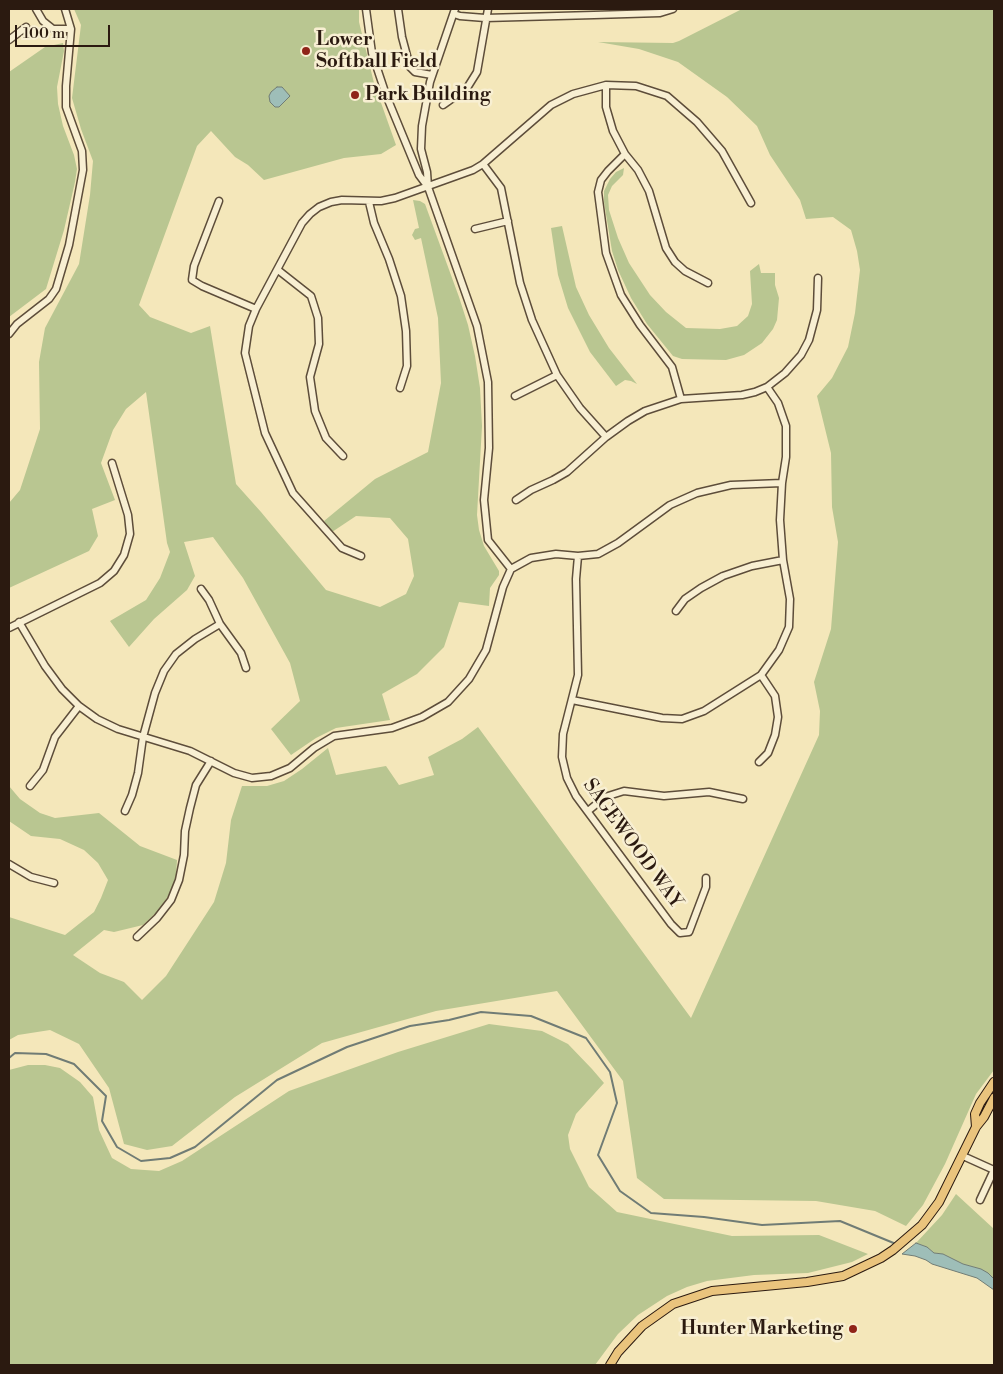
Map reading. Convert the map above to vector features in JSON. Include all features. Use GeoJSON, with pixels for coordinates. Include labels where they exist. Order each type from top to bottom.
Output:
{"type":"FeatureCollection","features":[{"type":"Feature","properties":{"kind":"main road"},"geometry":{"type":"LineString","coordinates":[[976,1127],[975,1114],[994,1082]]}},
{"type":"Feature","properties":{"kind":"main road"},"geometry":{"type":"LineString","coordinates":[[610,1365],[618,1352],[642,1326],[673,1304],[712,1291],[807,1282],[843,1276],[881,1258],[922,1225],[939,1202],[976,1127],[984,1117],[994,1098]]}},
{"type":"Feature","properties":{"kind":"street"},"geometry":{"type":"LineString","coordinates":[[36,9],[43,21],[54,30],[71,29]]}},
{"type":"Feature","properties":{"kind":"street"},"geometry":{"type":"LineString","coordinates":[[9,334],[17,324],[49,299],[56,289],[63,266],[83,170],[82,151],[66,107],[71,29],[65,9]]}},
{"type":"Feature","properties":{"kind":"street"},"geometry":{"type":"LineString","coordinates":[[366,9],[372,53],[386,95],[419,175],[428,187]]}},
{"type":"Feature","properties":{"kind":"street"},"geometry":{"type":"LineString","coordinates":[[398,9],[402,37],[410,67],[415,72],[432,75]]}},
{"type":"Feature","properties":{"kind":"street"},"geometry":{"type":"LineString","coordinates":[[443,105],[467,88],[477,72],[488,9]]}},
{"type":"Feature","properties":{"kind":"street"},"geometry":{"type":"LineString","coordinates":[[511,569],[488,540],[484,500],[489,448],[488,382],[477,326],[428,187],[427,172],[421,149],[422,126],[432,75],[454,12],[460,16],[485,18],[562,12],[660,13],[673,9]]}},
{"type":"Feature","properties":{"kind":"street"},"geometry":{"type":"LineString","coordinates":[[10,37],[26,27]]}},
{"type":"Feature","properties":{"kind":"street"},"geometry":{"type":"LineString","coordinates":[[606,85],[606,107],[613,131],[625,154],[638,170],[648,191],[666,248],[675,262],[685,271],[708,283]]}},
{"type":"Feature","properties":{"kind":"street"},"geometry":{"type":"LineString","coordinates":[[361,556],[342,548],[293,493],[265,433],[245,353],[248,326],[302,223],[310,214],[319,207],[331,202],[342,200],[369,202],[395,198],[461,175],[483,164],[551,105],[573,94],[606,85],[636,86],[667,96],[698,122],[722,151],[751,203]]}},
{"type":"Feature","properties":{"kind":"street"},"geometry":{"type":"LineString","coordinates":[[625,154],[604,175],[598,192],[606,253],[621,295],[640,325],[672,367],[681,399]]}},
{"type":"Feature","properties":{"kind":"street"},"geometry":{"type":"LineString","coordinates":[[483,164],[501,188],[520,283],[532,320],[557,375],[580,408],[606,437]]}},
{"type":"Feature","properties":{"kind":"street"},"geometry":{"type":"LineString","coordinates":[[219,201],[194,266],[192,280],[256,309]]}},
{"type":"Feature","properties":{"kind":"street"},"geometry":{"type":"LineString","coordinates":[[369,202],[374,223],[389,259],[401,296],[406,331],[407,366],[400,388]]}},
{"type":"Feature","properties":{"kind":"street"},"geometry":{"type":"LineString","coordinates":[[475,229],[508,221]]}},
{"type":"Feature","properties":{"kind":"street"},"geometry":{"type":"LineString","coordinates":[[278,270],[310,296],[313,303],[318,318],[319,344],[310,377],[315,411],[326,438],[343,456]]}},
{"type":"Feature","properties":{"kind":"street"},"geometry":{"type":"LineString","coordinates":[[516,500],[531,490],[568,472],[606,437],[645,411],[681,399],[742,395],[755,392],[785,373],[801,356],[809,340],[817,310],[818,278]]}},
{"type":"Feature","properties":{"kind":"street"},"geometry":{"type":"LineString","coordinates":[[515,396],[557,375]]}},
{"type":"Feature","properties":{"kind":"street"},"geometry":{"type":"LineString","coordinates":[[572,700],[662,718],[682,719],[704,711],[761,675],[780,650],[789,626],[790,599],[783,560],[780,520],[782,483],[786,457],[786,426],[778,403],[766,386]]}},
{"type":"Feature","properties":{"kind":"street"},"geometry":{"type":"LineString","coordinates":[[9,628],[100,583],[114,572],[124,554],[130,534],[128,515],[112,463]]}},
{"type":"Feature","properties":{"kind":"street"},"geometry":{"type":"LineString","coordinates":[[19,622],[45,666],[62,689],[79,706],[97,719],[118,730],[190,751],[234,773],[252,778],[271,776],[290,768],[314,748],[334,736],[392,728],[422,717],[448,702],[468,679],[486,650],[503,586],[511,569],[531,558],[556,554],[578,556],[598,554],[618,543],[670,505],[697,493],[731,485],[782,483]]}},
{"type":"Feature","properties":{"kind":"street","name":"SAGEWOOD WAY"},"geometry":{"type":"LineString","coordinates":[[578,556],[576,579],[578,675],[562,734],[562,757],[567,778],[576,796],[671,924],[680,933],[689,932],[706,887],[706,878]]}},
{"type":"Feature","properties":{"kind":"street"},"geometry":{"type":"LineString","coordinates":[[676,611],[685,599],[723,576],[752,566],[783,560]]}},
{"type":"Feature","properties":{"kind":"street"},"geometry":{"type":"LineString","coordinates":[[201,589],[209,600],[220,624],[241,652],[246,668]]}},
{"type":"Feature","properties":{"kind":"street"},"geometry":{"type":"LineString","coordinates":[[125,812],[138,773],[143,737],[155,693],[164,671],[176,654],[195,639],[220,624]]}},
{"type":"Feature","properties":{"kind":"street"},"geometry":{"type":"LineString","coordinates":[[759,762],[768,753],[775,735],[778,717],[775,696],[761,675]]}},
{"type":"Feature","properties":{"kind":"street"},"geometry":{"type":"LineString","coordinates":[[30,786],[43,770],[55,737],[79,706]]}},
{"type":"Feature","properties":{"kind":"street"},"geometry":{"type":"LineString","coordinates":[[137,936],[157,918],[171,900],[179,880],[184,855],[185,831],[196,785],[211,761]]}},
{"type":"Feature","properties":{"kind":"street"},"geometry":{"type":"LineString","coordinates":[[588,811],[605,797],[624,791],[664,796],[709,792],[743,799]]}},
{"type":"Feature","properties":{"kind":"street"},"geometry":{"type":"LineString","coordinates":[[9,864],[31,877],[54,883]]}},
{"type":"Feature","properties":{"kind":"street"},"geometry":{"type":"LineString","coordinates":[[963,1156],[994,1170],[980,1200]]}},
{"type":"Feature","properties":{"kind":"green space"},"geometry":{"type":"Polygon","coordinates":[[[74,9],[359,9],[359,22],[374,83],[396,145],[381,154],[344,158],[264,180],[248,165],[235,157],[211,131],[197,146],[139,305],[150,317],[191,333],[210,326],[236,484],[326,590],[380,607],[406,594],[414,576],[408,539],[390,518],[356,516],[332,532],[324,521],[375,479],[428,452],[441,383],[438,318],[421,238],[415,240],[412,235],[415,229],[419,228],[413,200],[425,204],[459,297],[475,356],[480,388],[482,426],[477,515],[484,546],[499,571],[499,575],[490,588],[489,606],[459,602],[444,647],[417,674],[382,694],[390,720],[336,728],[316,738],[291,755],[271,729],[300,701],[290,663],[243,578],[213,537],[184,542],[195,576],[187,590],[154,619],[129,647],[110,621],[146,600],[160,578],[170,552],[167,543],[146,392],[126,409],[113,430],[101,463],[115,500],[92,509],[98,536],[89,551],[9,588],[9,503],[20,490],[40,429],[39,362],[45,328],[79,264],[90,195],[93,161],[72,98],[81,25],[74,9]]]}},
{"type":"Feature","properties":{"kind":"green space"},"geometry":{"type":"Polygon","coordinates":[[[742,9],[994,9],[994,1070],[976,1094],[945,1164],[923,1205],[906,1226],[875,1211],[816,1201],[664,1199],[637,1178],[623,1081],[557,991],[436,1011],[322,1043],[235,1097],[172,1146],[147,1150],[124,1144],[109,1088],[79,1044],[50,1030],[18,1035],[9,1040],[9,917],[65,935],[94,912],[108,880],[98,863],[84,850],[60,839],[31,836],[9,821],[9,786],[20,799],[40,813],[55,818],[99,813],[140,846],[177,860],[176,876],[170,893],[159,910],[143,925],[114,932],[104,930],[73,955],[100,973],[124,982],[142,1000],[166,976],[214,902],[226,863],[231,820],[242,786],[267,786],[284,781],[328,748],[336,775],[386,766],[399,785],[434,775],[428,757],[462,739],[478,727],[691,1018],[819,735],[820,711],[814,682],[831,629],[838,542],[832,507],[831,453],[817,396],[832,378],[848,347],[855,313],[860,270],[851,230],[833,217],[806,219],[800,200],[770,155],[757,126],[727,97],[678,62],[639,49],[598,42],[673,43],[742,9]]]}},
{"type":"Feature","properties":{"kind":"green space"},"geometry":{"type":"Polygon","coordinates":[[[63,43],[64,51],[57,87],[58,104],[63,126],[74,155],[77,169],[75,182],[64,230],[46,289],[9,317],[9,72],[45,47],[63,43]]]}},
{"type":"Feature","properties":{"kind":"green space"},"geometry":{"type":"Polygon","coordinates":[[[624,168],[623,175],[612,186],[608,195],[609,210],[629,263],[650,295],[666,312],[686,328],[720,329],[737,326],[748,316],[752,304],[750,271],[759,264],[761,273],[775,273],[775,285],[779,298],[777,320],[773,329],[762,343],[744,355],[726,360],[682,359],[673,356],[647,324],[631,298],[618,270],[612,251],[604,202],[604,191],[610,179],[616,172],[624,168]]]}},
{"type":"Feature","properties":{"kind":"green space"},"geometry":{"type":"Polygon","coordinates":[[[562,226],[576,287],[589,315],[609,348],[637,384],[625,380],[616,386],[590,352],[568,308],[558,275],[551,228],[562,226]]]}},
{"type":"Feature","properties":{"kind":"green space"},"geometry":{"type":"Polygon","coordinates":[[[489,1024],[542,1031],[568,1044],[604,1083],[576,1114],[568,1135],[570,1149],[589,1187],[617,1212],[732,1236],[819,1235],[868,1254],[852,1262],[808,1273],[754,1275],[707,1281],[687,1287],[667,1296],[638,1315],[618,1334],[595,1365],[9,1365],[9,1070],[28,1065],[45,1065],[60,1068],[80,1082],[93,1097],[99,1130],[112,1158],[131,1169],[159,1171],[182,1161],[289,1091],[398,1052],[489,1024]]]}},
{"type":"Feature","properties":{"kind":"green space"},"geometry":{"type":"Polygon","coordinates":[[[956,1194],[994,1229],[994,1279],[981,1269],[963,1264],[943,1254],[934,1253],[927,1247],[916,1243],[942,1215],[956,1194]]]}},
{"type":"Feature","properties":{"kind":"water"},"geometry":{"type":"Polygon","coordinates":[[[277,87],[282,87],[290,96],[279,107],[275,107],[270,102],[269,96],[277,87]]]}},
{"type":"Feature","properties":{"kind":"water"},"geometry":{"type":"Polygon","coordinates":[[[916,1243],[927,1247],[934,1253],[943,1254],[988,1273],[994,1279],[994,1290],[977,1278],[932,1264],[915,1256],[902,1254],[916,1243]]]}},
{"type":"Feature","properties":{"kind":"waterway"},"geometry":{"type":"LineString","coordinates":[[9,1058],[15,1053],[46,1054],[74,1064],[106,1096],[102,1121],[117,1147],[141,1161],[170,1158],[195,1147],[277,1080],[347,1047],[410,1026],[449,1020],[481,1012],[531,1016],[586,1038],[610,1072],[617,1103],[598,1155],[620,1191],[651,1213],[704,1217],[762,1225],[840,1221],[896,1244]]}},
{"type":"Feature","properties":{"kind":"place","name":"Lower Softball Field"},"geometry":{"type":"Point","coordinates":[306,51]}},
{"type":"Feature","properties":{"kind":"place","name":"Park Building"},"geometry":{"type":"Point","coordinates":[355,95]}},
{"type":"Feature","properties":{"kind":"place","name":"Hunter Marketing"},"geometry":{"type":"Point","coordinates":[853,1329]}}]}
